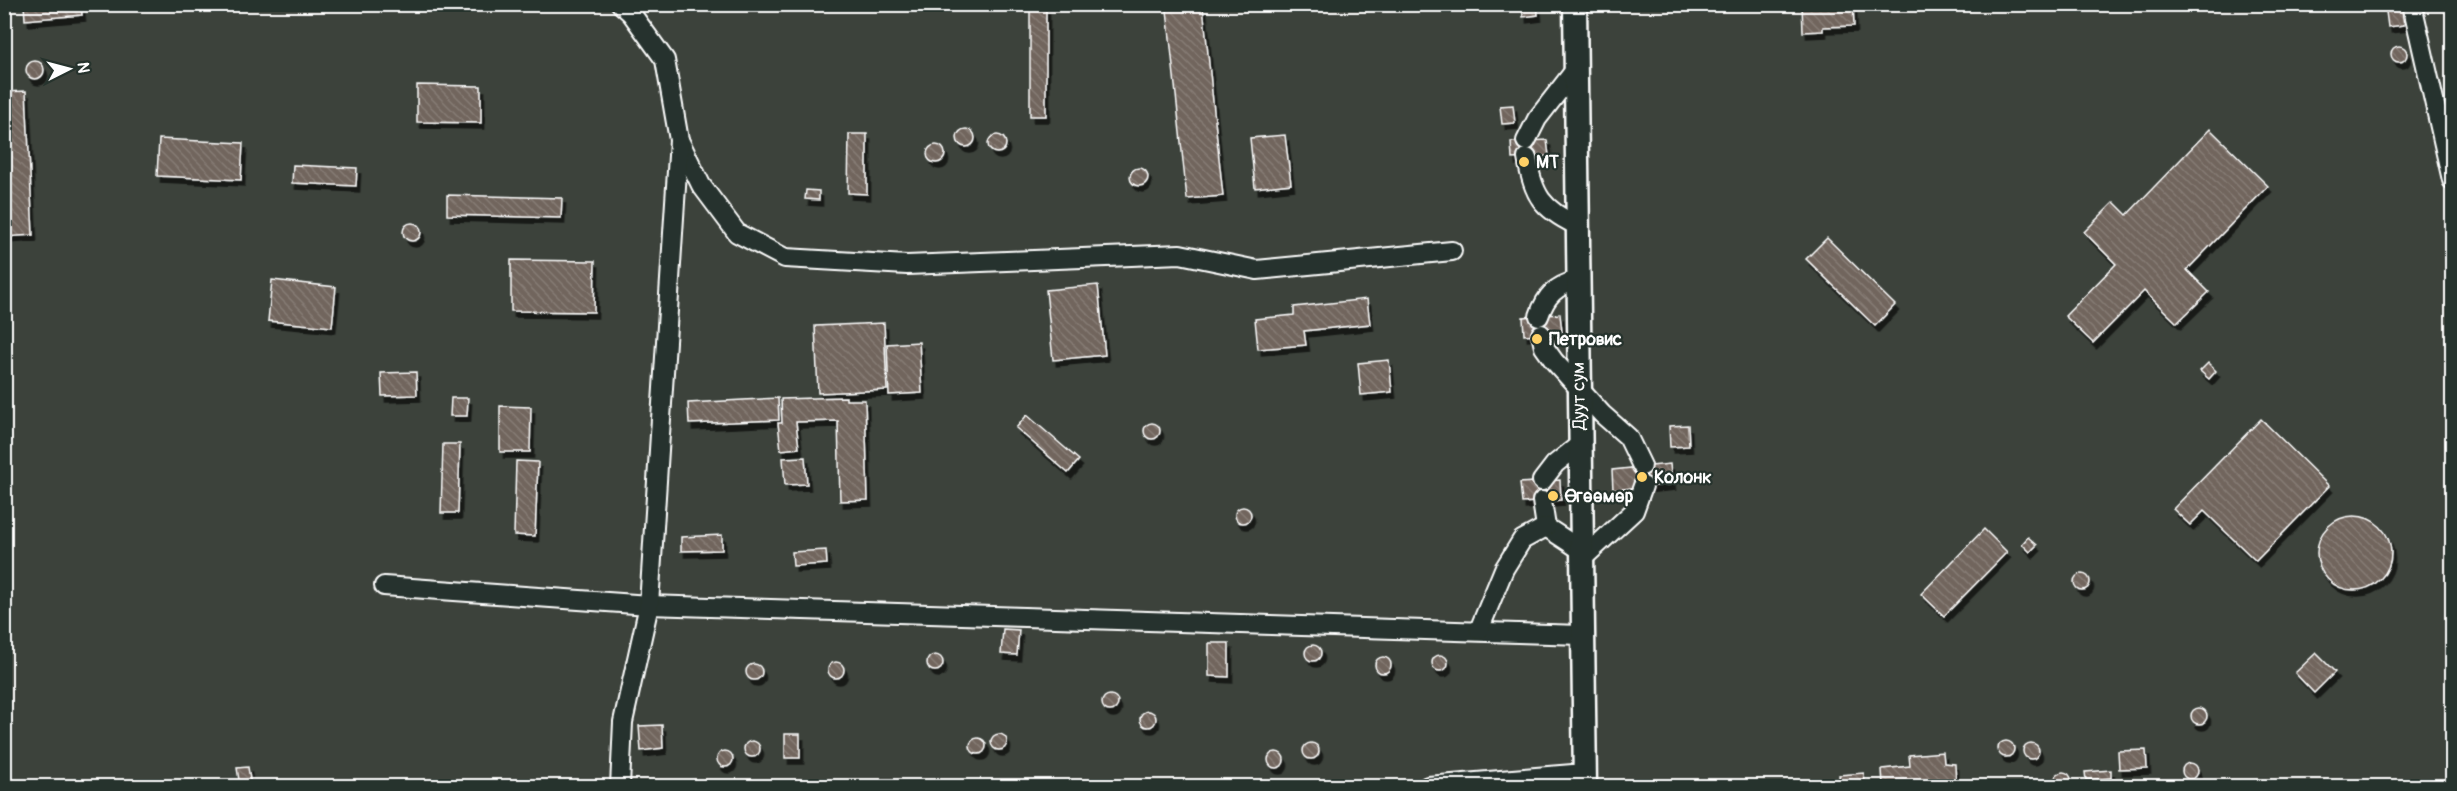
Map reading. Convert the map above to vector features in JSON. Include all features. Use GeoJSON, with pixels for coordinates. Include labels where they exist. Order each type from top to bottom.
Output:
{"type":"FeatureCollection","features":[{"type":"Feature","properties":{"kind":"main road","name":"Дуут сум"},"geometry":{"type":"LineString","coordinates":[[1575,4],[1576,225],[1585,780]]}},
{"type":"Feature","properties":{"kind":"street"},"geometry":{"type":"LineString","coordinates":[[620,786],[623,722],[649,605],[679,140],[665,60],[631,13],[621,4]]}},
{"type":"Feature","properties":{"kind":"street"},"geometry":{"type":"LineString","coordinates":[[2412,4],[2452,180]]}},
{"type":"Feature","properties":{"kind":"street"},"geometry":{"type":"LineString","coordinates":[[1575,70],[1537,119],[1527,150],[1531,183],[1539,198],[1552,213],[1576,225]]}},
{"type":"Feature","properties":{"kind":"street"},"geometry":{"type":"LineString","coordinates":[[679,140],[701,185],[737,233],[785,258],[907,264],[1180,254],[1257,270],[1452,252]]}},
{"type":"Feature","properties":{"kind":"street"},"geometry":{"type":"LineString","coordinates":[[1577,280],[1562,284],[1545,299],[1540,325],[1544,347],[1579,389],[1628,437],[1642,466]]}},
{"type":"Feature","properties":{"kind":"street"},"geometry":{"type":"LineString","coordinates":[[1542,481],[1555,464],[1580,445]]}},
{"type":"Feature","properties":{"kind":"street"},"geometry":{"type":"LineString","coordinates":[[1542,501],[1546,527],[1581,555],[1634,511],[1643,486]]}},
{"type":"Feature","properties":{"kind":"street"},"geometry":{"type":"LineString","coordinates":[[1479,630],[1504,569],[1522,540],[1546,527]]}},
{"type":"Feature","properties":{"kind":"street"},"geometry":{"type":"LineString","coordinates":[[384,586],[649,605],[1479,630],[1582,636]]}},
{"type":"Feature","properties":{"kind":"street"},"geometry":{"type":"LineString","coordinates":[[1428,786],[1585,780]]}},
{"type":"Feature","properties":{"kind":"building"},"geometry":{"type":"Polygon","coordinates":[[[24,4],[81,4],[82,15],[25,20],[24,4]]]}},
{"type":"Feature","properties":{"kind":"building"},"geometry":{"type":"Polygon","coordinates":[[[1030,4],[1046,4],[1046,116],[1030,116],[1030,4]]]}},
{"type":"Feature","properties":{"kind":"building"},"geometry":{"type":"Polygon","coordinates":[[[1522,4],[1537,4],[1538,15],[1523,17],[1522,4]]]}},
{"type":"Feature","properties":{"kind":"building"},"geometry":{"type":"Polygon","coordinates":[[[1802,4],[1853,4],[1854,26],[1823,27],[1823,31],[1803,32],[1802,4]]]}},
{"type":"Feature","properties":{"kind":"building"},"geometry":{"type":"Polygon","coordinates":[[[2385,4],[2401,4],[2404,25],[2388,27],[2385,4]]]}},
{"type":"Feature","properties":{"kind":"building"},"geometry":{"type":"Polygon","coordinates":[[[1203,7],[1223,196],[1187,199],[1167,10],[1203,7]]]}},
{"type":"Feature","properties":{"kind":"building"},"geometry":{"type":"Polygon","coordinates":[[[2399,46],[2407,54],[2399,62],[2391,54],[2399,46]]]}},
{"type":"Feature","properties":{"kind":"building"},"geometry":{"type":"Polygon","coordinates":[[[35,61],[41,64],[44,70],[41,76],[35,79],[29,76],[26,70],[29,64],[35,61]]]}},
{"type":"Feature","properties":{"kind":"building"},"geometry":{"type":"Polygon","coordinates":[[[417,85],[481,86],[481,123],[417,122],[417,85]]]}},
{"type":"Feature","properties":{"kind":"building"},"geometry":{"type":"Polygon","coordinates":[[[26,91],[33,235],[4,237],[4,92],[26,91]]]}},
{"type":"Feature","properties":{"kind":"building"},"geometry":{"type":"Polygon","coordinates":[[[1513,105],[1515,123],[1502,124],[1500,106],[1513,105]]]}},
{"type":"Feature","properties":{"kind":"building"},"geometry":{"type":"Polygon","coordinates":[[[966,129],[972,132],[975,138],[972,144],[966,147],[960,144],[957,138],[960,132],[966,129]]]}},
{"type":"Feature","properties":{"kind":"building"},"geometry":{"type":"Polygon","coordinates":[[[2210,129],[2268,186],[2187,270],[2209,292],[2177,323],[2144,291],[2093,343],[2065,316],[2116,264],[2084,232],[2114,202],[2127,215],[2210,129]]]}},
{"type":"Feature","properties":{"kind":"building"},"geometry":{"type":"Polygon","coordinates":[[[849,134],[867,134],[867,194],[848,193],[849,134]]]}},
{"type":"Feature","properties":{"kind":"building"},"geometry":{"type":"Polygon","coordinates":[[[997,135],[1003,138],[1006,144],[1003,150],[997,153],[991,150],[988,144],[991,138],[997,135]]]}},
{"type":"Feature","properties":{"kind":"building"},"geometry":{"type":"Polygon","coordinates":[[[1285,135],[1291,184],[1255,188],[1250,138],[1285,135]]]}},
{"type":"Feature","properties":{"kind":"building"},"geometry":{"type":"Polygon","coordinates":[[[159,139],[243,143],[241,180],[157,176],[159,139]]]}},
{"type":"Feature","properties":{"kind":"building"},"geometry":{"type":"Polygon","coordinates":[[[1547,140],[1549,156],[1512,159],[1511,142],[1547,140]]]}},
{"type":"Feature","properties":{"kind":"building"},"geometry":{"type":"Polygon","coordinates":[[[936,145],[942,148],[945,154],[942,160],[936,163],[930,160],[927,154],[930,148],[936,145]]]}},
{"type":"Feature","properties":{"kind":"building"},"geometry":{"type":"Polygon","coordinates":[[[293,165],[357,168],[356,186],[292,183],[293,165]]]}},
{"type":"Feature","properties":{"kind":"building"},"geometry":{"type":"Polygon","coordinates":[[[1139,168],[1145,171],[1148,177],[1145,183],[1139,186],[1133,183],[1130,177],[1133,171],[1139,168]]]}},
{"type":"Feature","properties":{"kind":"building"},"geometry":{"type":"Polygon","coordinates":[[[806,190],[819,191],[819,200],[805,199],[806,190]]]}},
{"type":"Feature","properties":{"kind":"building"},"geometry":{"type":"Polygon","coordinates":[[[447,195],[562,198],[561,218],[447,215],[447,195]]]}},
{"type":"Feature","properties":{"kind":"building"},"geometry":{"type":"Polygon","coordinates":[[[412,223],[418,226],[421,232],[418,238],[412,241],[406,238],[403,232],[406,226],[412,223]]]}},
{"type":"Feature","properties":{"kind":"building"},"geometry":{"type":"Polygon","coordinates":[[[1827,238],[1895,305],[1875,326],[1806,259],[1827,238]]]}},
{"type":"Feature","properties":{"kind":"building"},"geometry":{"type":"Polygon","coordinates":[[[511,260],[595,261],[594,312],[511,311],[511,260]]]}},
{"type":"Feature","properties":{"kind":"building"},"geometry":{"type":"Polygon","coordinates":[[[272,280],[336,287],[332,327],[268,321],[272,280]]]}},
{"type":"Feature","properties":{"kind":"building"},"geometry":{"type":"Polygon","coordinates":[[[1098,285],[1105,355],[1053,360],[1046,290],[1098,285]]]}},
{"type":"Feature","properties":{"kind":"building"},"geometry":{"type":"Polygon","coordinates":[[[1367,299],[1370,324],[1304,331],[1306,345],[1258,349],[1255,319],[1294,315],[1294,307],[1367,299]]]}},
{"type":"Feature","properties":{"kind":"building"},"geometry":{"type":"Polygon","coordinates":[[[1560,314],[1562,332],[1524,335],[1523,317],[1560,314]]]}},
{"type":"Feature","properties":{"kind":"building"},"geometry":{"type":"Polygon","coordinates":[[[884,323],[887,390],[818,393],[815,326],[884,323]]]}},
{"type":"Feature","properties":{"kind":"building"},"geometry":{"type":"Polygon","coordinates":[[[919,342],[922,393],[889,395],[887,344],[919,342]]]}},
{"type":"Feature","properties":{"kind":"building"},"geometry":{"type":"Polygon","coordinates":[[[1389,360],[1392,392],[1361,395],[1358,363],[1389,360]]]}},
{"type":"Feature","properties":{"kind":"building"},"geometry":{"type":"Polygon","coordinates":[[[2208,363],[2216,371],[2209,379],[2200,371],[2208,363]]]}},
{"type":"Feature","properties":{"kind":"building"},"geometry":{"type":"Polygon","coordinates":[[[416,372],[417,395],[382,396],[381,373],[416,372]]]}},
{"type":"Feature","properties":{"kind":"building"},"geometry":{"type":"Polygon","coordinates":[[[846,397],[846,400],[865,400],[868,500],[840,501],[838,421],[796,422],[799,448],[781,450],[778,423],[782,423],[781,399],[846,397]]]}},
{"type":"Feature","properties":{"kind":"building"},"geometry":{"type":"Polygon","coordinates":[[[451,398],[468,398],[467,416],[450,416],[451,398]]]}},
{"type":"Feature","properties":{"kind":"building"},"geometry":{"type":"Polygon","coordinates":[[[778,398],[779,420],[689,424],[688,403],[778,398]]]}},
{"type":"Feature","properties":{"kind":"building"},"geometry":{"type":"Polygon","coordinates":[[[500,406],[531,407],[530,452],[500,452],[500,406]]]}},
{"type":"Feature","properties":{"kind":"building"},"geometry":{"type":"Polygon","coordinates":[[[1027,415],[1079,460],[1068,473],[1016,428],[1027,415]]]}},
{"type":"Feature","properties":{"kind":"building"},"geometry":{"type":"Polygon","coordinates":[[[2261,419],[2329,486],[2256,561],[2204,511],[2190,525],[2173,509],[2261,419]]]}},
{"type":"Feature","properties":{"kind":"building"},"geometry":{"type":"Polygon","coordinates":[[[1149,423],[1155,423],[1160,431],[1158,437],[1149,439],[1144,434],[1144,428],[1149,423]]]}},
{"type":"Feature","properties":{"kind":"building"},"geometry":{"type":"Polygon","coordinates":[[[1688,425],[1689,446],[1670,447],[1669,426],[1688,425]]]}},
{"type":"Feature","properties":{"kind":"building"},"geometry":{"type":"Polygon","coordinates":[[[443,444],[460,444],[458,513],[441,513],[443,444]]]}},
{"type":"Feature","properties":{"kind":"building"},"geometry":{"type":"Polygon","coordinates":[[[805,457],[807,484],[785,485],[783,458],[805,457]]]}},
{"type":"Feature","properties":{"kind":"building"},"geometry":{"type":"Polygon","coordinates":[[[516,461],[538,462],[535,536],[514,535],[516,461]]]}},
{"type":"Feature","properties":{"kind":"building","name":"Колонк"},"geometry":{"type":"Polygon","coordinates":[[[1670,464],[1672,484],[1613,490],[1612,470],[1670,464]]]}},
{"type":"Feature","properties":{"kind":"building"},"geometry":{"type":"Polygon","coordinates":[[[1560,480],[1561,500],[1522,503],[1520,483],[1560,480]]]}},
{"type":"Feature","properties":{"kind":"building"},"geometry":{"type":"Polygon","coordinates":[[[1240,507],[1246,507],[1251,515],[1249,521],[1240,523],[1235,518],[1235,512],[1240,507]]]}},
{"type":"Feature","properties":{"kind":"building"},"geometry":{"type":"Polygon","coordinates":[[[2354,516],[2368,519],[2380,527],[2388,539],[2391,553],[2388,567],[2380,579],[2368,587],[2354,590],[2340,587],[2328,579],[2320,567],[2317,553],[2320,539],[2328,527],[2340,519],[2354,516]]]}},
{"type":"Feature","properties":{"kind":"building"},"geometry":{"type":"Polygon","coordinates":[[[1984,529],[2007,552],[1944,616],[1921,594],[1984,529]]]}},
{"type":"Feature","properties":{"kind":"building"},"geometry":{"type":"Polygon","coordinates":[[[722,535],[722,550],[681,551],[681,537],[722,535]]]}},
{"type":"Feature","properties":{"kind":"building"},"geometry":{"type":"Polygon","coordinates":[[[2028,537],[2037,545],[2030,552],[2022,544],[2028,537]]]}},
{"type":"Feature","properties":{"kind":"building"},"geometry":{"type":"Polygon","coordinates":[[[826,550],[827,564],[793,566],[792,552],[826,550]]]}},
{"type":"Feature","properties":{"kind":"building"},"geometry":{"type":"Polygon","coordinates":[[[2079,574],[2085,574],[2090,582],[2088,588],[2079,590],[2074,585],[2074,579],[2079,574]]]}},
{"type":"Feature","properties":{"kind":"building"},"geometry":{"type":"Polygon","coordinates":[[[1003,629],[1019,630],[1017,655],[1001,654],[1003,629]]]}},
{"type":"Feature","properties":{"kind":"building"},"geometry":{"type":"Polygon","coordinates":[[[1209,643],[1229,643],[1229,677],[1209,676],[1209,643]]]}},
{"type":"Feature","properties":{"kind":"building"},"geometry":{"type":"Polygon","coordinates":[[[1310,645],[1316,645],[1321,653],[1319,659],[1310,661],[1305,656],[1305,650],[1310,645]]]}},
{"type":"Feature","properties":{"kind":"building"},"geometry":{"type":"Polygon","coordinates":[[[2316,653],[2335,672],[2314,693],[2295,673],[2316,653]]]}},
{"type":"Feature","properties":{"kind":"building"},"geometry":{"type":"Polygon","coordinates":[[[932,655],[938,655],[943,663],[941,669],[932,671],[927,666],[927,660],[932,655]]]}},
{"type":"Feature","properties":{"kind":"building"},"geometry":{"type":"Polygon","coordinates":[[[1437,655],[1443,655],[1448,663],[1446,669],[1437,671],[1432,666],[1432,660],[1437,655]]]}},
{"type":"Feature","properties":{"kind":"building"},"geometry":{"type":"Polygon","coordinates":[[[1380,657],[1386,657],[1391,665],[1389,671],[1380,673],[1375,668],[1375,662],[1380,657]]]}},
{"type":"Feature","properties":{"kind":"building"},"geometry":{"type":"Polygon","coordinates":[[[833,662],[839,662],[844,670],[842,676],[833,678],[828,673],[828,667],[833,662]]]}},
{"type":"Feature","properties":{"kind":"building"},"geometry":{"type":"Polygon","coordinates":[[[751,664],[757,664],[762,672],[760,678],[751,680],[746,675],[746,669],[751,664]]]}},
{"type":"Feature","properties":{"kind":"building"},"geometry":{"type":"Polygon","coordinates":[[[1107,695],[1113,695],[1118,703],[1116,709],[1107,711],[1102,706],[1102,700],[1107,695]]]}},
{"type":"Feature","properties":{"kind":"building"},"geometry":{"type":"Polygon","coordinates":[[[2196,708],[2202,708],[2207,716],[2205,722],[2196,724],[2191,719],[2191,713],[2196,708]]]}},
{"type":"Feature","properties":{"kind":"building"},"geometry":{"type":"Polygon","coordinates":[[[1145,711],[1151,711],[1156,719],[1154,725],[1145,727],[1140,722],[1140,716],[1145,711]]]}},
{"type":"Feature","properties":{"kind":"building"},"geometry":{"type":"Polygon","coordinates":[[[662,725],[663,748],[641,751],[639,726],[662,725]]]}},
{"type":"Feature","properties":{"kind":"building"},"geometry":{"type":"Polygon","coordinates":[[[785,734],[800,734],[800,758],[785,758],[785,734]]]}},
{"type":"Feature","properties":{"kind":"building"},"geometry":{"type":"Polygon","coordinates":[[[996,734],[1002,734],[1007,742],[1005,748],[996,750],[991,745],[991,739],[996,734]]]}},
{"type":"Feature","properties":{"kind":"building"},"geometry":{"type":"Polygon","coordinates":[[[975,738],[981,738],[986,746],[984,752],[975,754],[970,749],[970,743],[975,738]]]}},
{"type":"Feature","properties":{"kind":"building"},"geometry":{"type":"Polygon","coordinates":[[[749,741],[755,741],[760,749],[758,755],[749,757],[744,752],[744,746],[749,741]]]}},
{"type":"Feature","properties":{"kind":"building"},"geometry":{"type":"Polygon","coordinates":[[[2003,741],[2009,741],[2014,749],[2012,755],[2003,757],[1998,752],[1998,746],[2003,741]]]}},
{"type":"Feature","properties":{"kind":"building"},"geometry":{"type":"Polygon","coordinates":[[[1308,743],[1314,743],[1319,751],[1317,757],[1308,759],[1303,754],[1303,748],[1308,743]]]}},
{"type":"Feature","properties":{"kind":"building"},"geometry":{"type":"Polygon","coordinates":[[[2028,743],[2034,743],[2039,751],[2037,757],[2028,759],[2023,754],[2023,748],[2028,743]]]}},
{"type":"Feature","properties":{"kind":"building"},"geometry":{"type":"Polygon","coordinates":[[[2146,750],[2147,768],[2119,769],[2118,751],[2146,750]]]}},
{"type":"Feature","properties":{"kind":"building"},"geometry":{"type":"Polygon","coordinates":[[[722,751],[728,751],[733,759],[731,765],[722,767],[717,762],[717,756],[722,751]]]}},
{"type":"Feature","properties":{"kind":"building"},"geometry":{"type":"Polygon","coordinates":[[[1273,752],[1279,752],[1284,760],[1282,766],[1273,768],[1268,763],[1268,757],[1273,752]]]}},
{"type":"Feature","properties":{"kind":"building"},"geometry":{"type":"Polygon","coordinates":[[[1943,752],[1944,763],[1955,764],[1956,786],[1941,786],[1940,780],[1883,786],[1882,769],[1910,766],[1909,755],[1943,752]]]}},
{"type":"Feature","properties":{"kind":"building"},"geometry":{"type":"Polygon","coordinates":[[[2187,763],[2193,763],[2198,771],[2196,777],[2187,779],[2182,774],[2182,768],[2187,763]]]}},
{"type":"Feature","properties":{"kind":"building"},"geometry":{"type":"Polygon","coordinates":[[[248,767],[251,786],[240,786],[237,768],[248,767]]]}},
{"type":"Feature","properties":{"kind":"building"},"geometry":{"type":"Polygon","coordinates":[[[2111,770],[2111,778],[2086,780],[2085,772],[2111,770]]]}},
{"type":"Feature","properties":{"kind":"building"},"geometry":{"type":"Polygon","coordinates":[[[2063,772],[2069,774],[2071,780],[2069,786],[2063,788],[2057,786],[2055,780],[2057,774],[2063,772]]]}},
{"type":"Feature","properties":{"kind":"building"},"geometry":{"type":"Polygon","coordinates":[[[1864,773],[1865,786],[1840,786],[1839,775],[1864,773]]]}},
{"type":"Feature","properties":{"kind":"place","name":"MT"},"geometry":{"type":"Point","coordinates":[1524,162]}},
{"type":"Feature","properties":{"kind":"place","name":"Петровиc"},"geometry":{"type":"Point","coordinates":[1537,339]}},
{"type":"Feature","properties":{"kind":"place","name":"Колонк"},"geometry":{"type":"Point","coordinates":[1642,477]}},
{"type":"Feature","properties":{"kind":"place","name":"Өгөөмөр"},"geometry":{"type":"Point","coordinates":[1553,496]}}]}
